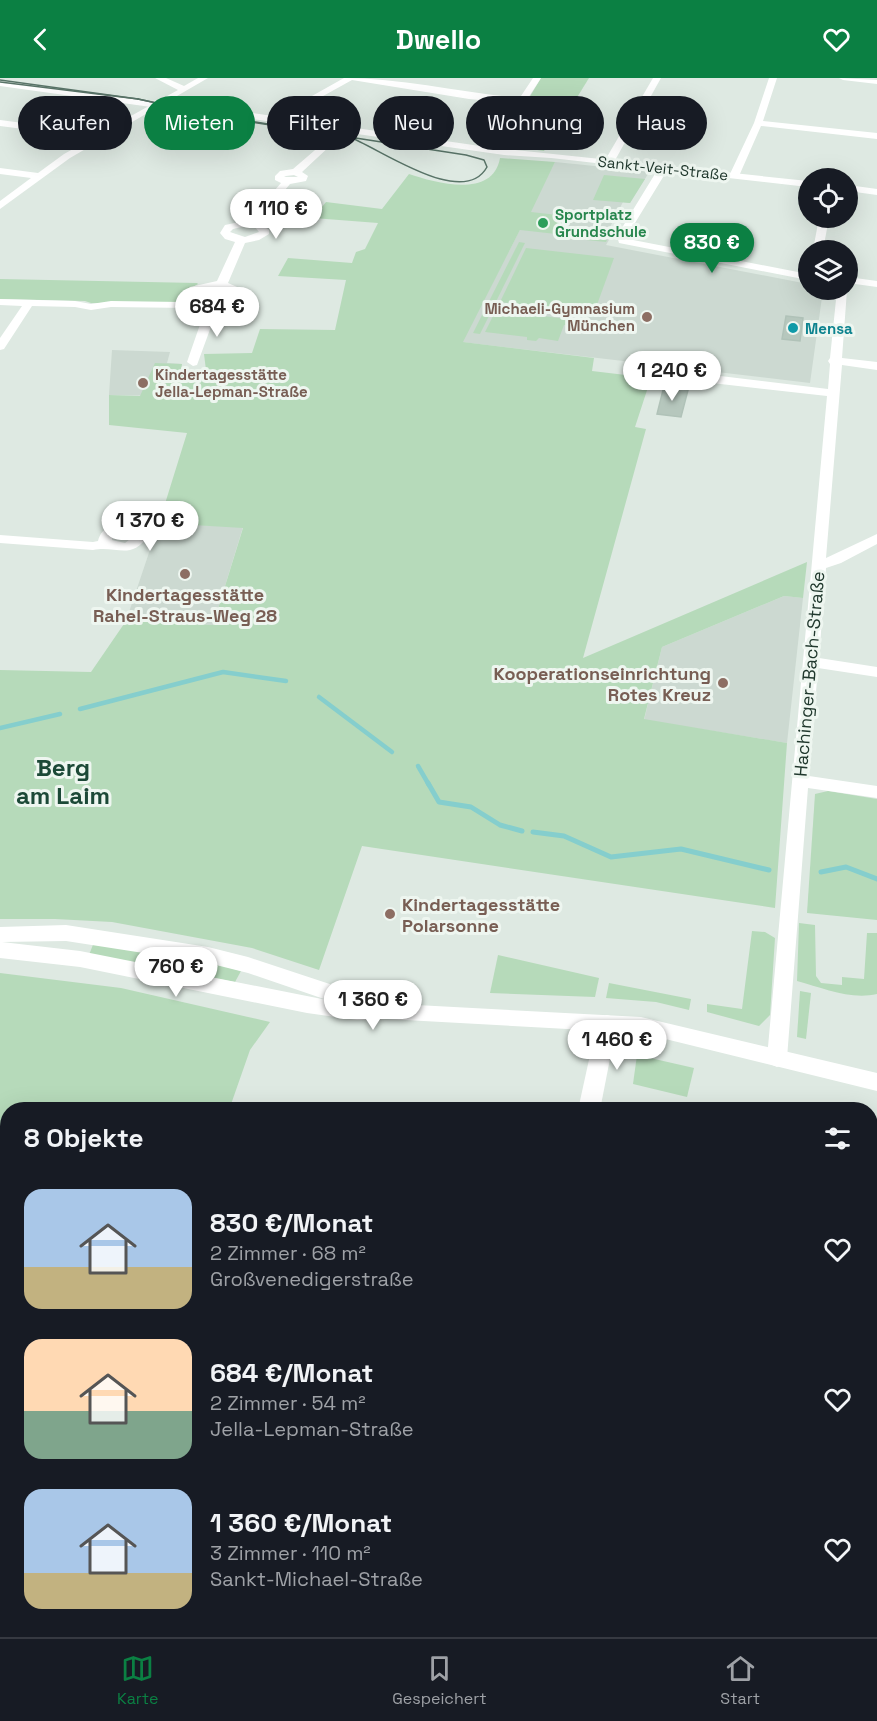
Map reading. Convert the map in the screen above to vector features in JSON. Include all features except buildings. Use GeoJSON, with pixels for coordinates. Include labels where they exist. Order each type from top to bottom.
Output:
{"type":"FeatureCollection","features":[{"type":"Feature","properties":{"kind":"street","name":"Sankt-Veit-Straße"},"geometry":{"type":"LineString","coordinates":[[3,78],[144,97]]}},
{"type":"Feature","properties":{"kind":"street"},"geometry":{"type":"LineString","coordinates":[[159,78],[183,89]]}},
{"type":"Feature","properties":{"kind":"street"},"geometry":{"type":"LineString","coordinates":[[172,96],[204,78]]}},
{"type":"Feature","properties":{"kind":"street"},"geometry":{"type":"LineString","coordinates":[[318,96],[351,78],[472,96]]}},
{"type":"Feature","properties":{"kind":"street"},"geometry":{"type":"LineString","coordinates":[[525,96],[537,78]]}},
{"type":"Feature","properties":{"kind":"street"},"geometry":{"type":"LineString","coordinates":[[609,162],[657,78]]}},
{"type":"Feature","properties":{"kind":"street"},"geometry":{"type":"LineString","coordinates":[[734,176],[758,123],[773,78]]}},
{"type":"Feature","properties":{"kind":"street"},"geometry":{"type":"LineString","coordinates":[[843,78],[877,82]]}},
{"type":"Feature","properties":{"kind":"street","name":"Sankt-Veit-Straße"},"geometry":{"type":"LineString","coordinates":[[0,84],[144,103]]}},
{"type":"Feature","properties":{"kind":"street"},"geometry":{"type":"LineString","coordinates":[[0,123],[18,125]]}},
{"type":"Feature","properties":{"kind":"street"},"geometry":{"type":"LineString","coordinates":[[758,123],[877,136]]}},
{"type":"Feature","properties":{"kind":"street","name":"Sankt-Veit-Straße"},"geometry":{"type":"LineString","coordinates":[[361,132],[466,147]]}},
{"type":"Feature","properties":{"kind":"street"},"geometry":{"type":"LineString","coordinates":[[0,206],[39,176],[79,150]]}},
{"type":"Feature","properties":{"kind":"street"},"geometry":{"type":"LineString","coordinates":[[252,224],[287,182],[278,179],[278,176],[296,172],[320,150]]}},
{"type":"Feature","properties":{"kind":"street","name":"Sankt-Veit-Straße"},"geometry":{"type":"LineString","coordinates":[[490,150],[798,183]]}},
{"type":"Feature","properties":{"kind":"street"},"geometry":{"type":"LineString","coordinates":[[663,169],[622,236],[623,241],[798,275]]}},
{"type":"Feature","properties":{"kind":"street"},"geometry":{"type":"LineString","coordinates":[[0,171],[39,176]]}},
{"type":"Feature","properties":{"kind":"street"},"geometry":{"type":"LineString","coordinates":[[858,189],[877,192]]}},
{"type":"Feature","properties":{"kind":"street"},"geometry":{"type":"LineString","coordinates":[[252,224],[262,226],[264,233],[254,239],[241,240],[226,236],[226,230],[233,225],[252,224]]}},
{"type":"Feature","properties":{"kind":"street"},"geometry":{"type":"LineString","coordinates":[[221,285],[241,240]]}},
{"type":"Feature","properties":{"kind":"street"},"geometry":{"type":"LineString","coordinates":[[858,281],[877,284]]}},
{"type":"Feature","properties":{"kind":"street"},"geometry":{"type":"LineString","coordinates":[[0,302],[75,304],[92,307],[111,304],[191,305],[211,310],[227,307],[240,298],[240,292],[236,288],[221,285],[194,289],[186,297],[191,305]]}},
{"type":"Feature","properties":{"kind":"street","name":"Hachinger-Bach-Straße"},"geometry":{"type":"LineString","coordinates":[[777,1058],[841,300]]}},
{"type":"Feature","properties":{"kind":"street"},"geometry":{"type":"LineString","coordinates":[[0,347],[29,303]]}},
{"type":"Feature","properties":{"kind":"street"},"geometry":{"type":"LineString","coordinates":[[193,362],[211,310]]}},
{"type":"Feature","properties":{"kind":"street"},"geometry":{"type":"LineString","coordinates":[[834,361],[877,366]]}},
{"type":"Feature","properties":{"kind":"street"},"geometry":{"type":"LineString","coordinates":[[712,379],[832,393]]}},
{"type":"Feature","properties":{"kind":"street"},"geometry":{"type":"LineString","coordinates":[[818,566],[877,538]]}},
{"type":"Feature","properties":{"kind":"street"},"geometry":{"type":"LineString","coordinates":[[0,539],[93,546],[106,543]]}},
{"type":"Feature","properties":{"kind":"street"},"geometry":{"type":"LineString","coordinates":[[810,662],[877,672]]}},
{"type":"Feature","properties":{"kind":"street"},"geometry":{"type":"LineString","coordinates":[[800,781],[877,792]]}},
{"type":"Feature","properties":{"kind":"street"},"geometry":{"type":"LineString","coordinates":[[0,935],[66,933],[208,955],[248,965],[387,1011]]}},
{"type":"Feature","properties":{"kind":"street"},"geometry":{"type":"LineString","coordinates":[[0,950],[80,959],[307,1005],[357,1012],[387,1011],[642,1025],[877,1082]]}},
{"type":"Feature","properties":{"kind":"street"},"geometry":{"type":"LineString","coordinates":[[591,1102],[607,1023]]}},
{"type":"Feature","properties":{"kind":"shaded area","name":"Michaeli-Gymnasium München"},"geometry":{"type":"Polygon","coordinates":[[[555,162],[644,171],[648,174],[630,203],[623,202],[608,231],[613,233],[606,245],[798,282],[798,300],[822,300],[810,383],[462,342],[555,162]]]}},
{"type":"Feature","properties":{"kind":"shaded area","name":"Kindertagesstätte Jella-Lepman-Straße"},"geometry":{"type":"Polygon","coordinates":[[[112,350],[170,352],[167,363],[182,364],[170,396],[109,395],[112,350]]]}},
{"type":"Feature","properties":{"kind":"shaded area","name":"Kindertagesstätte Rahel-Straus-Weg 28"},"geometry":{"type":"Polygon","coordinates":[[[159,523],[243,527],[213,625],[126,621],[159,523]]]}},
{"type":"Feature","properties":{"kind":"shaded area","name":"Kooperationseinrichtung Rotes Kreuz"},"geometry":{"type":"Polygon","coordinates":[[[784,596],[803,598],[787,743],[644,720],[662,647],[784,596]]]}},
{"type":"Feature","properties":{"kind":"green space"},"geometry":{"type":"Polygon","coordinates":[[[541,78],[589,78],[578,96],[530,96],[541,78]]]}},
{"type":"Feature","properties":{"kind":"green space"},"geometry":{"type":"Polygon","coordinates":[[[500,158],[555,162],[531,212],[566,216],[557,234],[607,240],[606,242],[556,237],[556,234],[520,230],[463,342],[594,358],[592,371],[651,378],[635,427],[646,429],[583,658],[807,562],[803,598],[784,596],[662,647],[644,719],[787,743],[775,908],[362,846],[319,970],[252,948],[112,922],[0,919],[0,670],[91,672],[126,621],[213,625],[243,528],[159,523],[187,433],[109,425],[109,395],[140,396],[155,363],[182,364],[181,370],[206,370],[204,354],[252,353],[260,329],[335,330],[346,280],[278,276],[288,258],[352,263],[356,252],[365,249],[378,223],[313,218],[326,202],[382,209],[409,174],[448,184],[475,183],[487,179],[495,171],[500,158]]]}},
{"type":"Feature","properties":{"kind":"green space"},"geometry":{"type":"Polygon","coordinates":[[[604,175],[645,179],[630,203],[593,200],[604,175]]]}},
{"type":"Feature","properties":{"kind":"green space"},"geometry":{"type":"Polygon","coordinates":[[[519,242],[525,243],[480,334],[473,333],[519,242]]]}},
{"type":"Feature","properties":{"kind":"green space"},"geometry":{"type":"Polygon","coordinates":[[[526,248],[614,258],[594,313],[500,302],[526,248]]]}},
{"type":"Feature","properties":{"kind":"green space"},"geometry":{"type":"Polygon","coordinates":[[[0,279],[198,284],[184,292],[181,300],[175,303],[91,303],[0,299],[0,279]]]}},
{"type":"Feature","properties":{"kind":"green space"},"geometry":{"type":"Polygon","coordinates":[[[213,288],[228,291],[233,298],[224,304],[214,306],[204,306],[194,302],[193,297],[198,292],[213,288]]]}},
{"type":"Feature","properties":{"kind":"green space"},"geometry":{"type":"Polygon","coordinates":[[[496,310],[582,321],[580,327],[564,325],[558,341],[539,338],[536,341],[527,340],[527,337],[485,332],[496,310]]]}},
{"type":"Feature","properties":{"kind":"green space"},"geometry":{"type":"Polygon","coordinates":[[[828,791],[877,799],[877,920],[807,913],[815,794],[828,791]]]}},
{"type":"Feature","properties":{"kind":"green space"},"geometry":{"type":"Polygon","coordinates":[[[799,923],[815,925],[816,976],[821,983],[842,985],[842,977],[864,979],[867,933],[877,933],[877,994],[847,994],[797,981],[799,923]]]}},
{"type":"Feature","properties":{"kind":"green space"},"geometry":{"type":"Polygon","coordinates":[[[752,931],[765,932],[775,938],[770,1015],[759,1026],[707,1012],[707,1004],[742,1009],[752,931]]]}},
{"type":"Feature","properties":{"kind":"green space"},"geometry":{"type":"Polygon","coordinates":[[[94,942],[241,971],[235,982],[89,955],[94,942]]]}},
{"type":"Feature","properties":{"kind":"green space"},"geometry":{"type":"Polygon","coordinates":[[[498,955],[599,978],[595,997],[490,993],[498,955]]]}},
{"type":"Feature","properties":{"kind":"green space"},"geometry":{"type":"Polygon","coordinates":[[[0,973],[121,988],[270,1022],[250,1050],[232,1102],[0,1102],[0,973]]]}},
{"type":"Feature","properties":{"kind":"green space"},"geometry":{"type":"Polygon","coordinates":[[[609,983],[691,999],[689,1010],[656,1002],[606,998],[609,983]]]}},
{"type":"Feature","properties":{"kind":"green space"},"geometry":{"type":"Polygon","coordinates":[[[800,991],[811,993],[806,1039],[797,1037],[800,991]]]}},
{"type":"Feature","properties":{"kind":"green space"},"geometry":{"type":"Polygon","coordinates":[[[637,1055],[694,1068],[687,1097],[633,1084],[637,1055]]]}},
{"type":"Feature","properties":{"kind":"waterway"},"geometry":{"type":"LineString","coordinates":[[80,709],[223,672],[286,681]]}},
{"type":"Feature","properties":{"kind":"waterway"},"geometry":{"type":"LineString","coordinates":[[319,697],[392,752]]}},
{"type":"Feature","properties":{"kind":"waterway"},"geometry":{"type":"LineString","coordinates":[[0,728],[60,714]]}},
{"type":"Feature","properties":{"kind":"waterway"},"geometry":{"type":"LineString","coordinates":[[418,766],[429,785]]}},
{"type":"Feature","properties":{"kind":"waterway"},"geometry":{"type":"LineString","coordinates":[[428,783],[439,802],[471,807],[500,825],[522,831]]}},
{"type":"Feature","properties":{"kind":"waterway"},"geometry":{"type":"LineString","coordinates":[[533,832],[564,836],[611,857],[681,849],[769,870]]}},
{"type":"Feature","properties":{"kind":"waterway"},"geometry":{"type":"LineString","coordinates":[[821,872],[846,867],[877,879]]}},
{"type":"Feature","properties":{"kind":"tram line"},"geometry":{"type":"LineString","coordinates":[[0,80],[138,99]]}},
{"type":"Feature","properties":{"kind":"tram line"},"geometry":{"type":"LineString","coordinates":[[0,82],[138,99]]}},
{"type":"Feature","properties":{"kind":"tram line"},"geometry":{"type":"LineString","coordinates":[[138,99],[144,100]]}},
{"type":"Feature","properties":{"kind":"tram line"},"geometry":{"type":"LineString","coordinates":[[255,122],[267,124]]}},
{"type":"Feature","properties":{"kind":"tram line"},"geometry":{"type":"LineString","coordinates":[[255,123],[267,124]]}},
{"type":"Feature","properties":{"kind":"tram line"},"geometry":{"type":"LineString","coordinates":[[349,137],[466,155],[484,160],[487,167],[475,178],[459,182],[440,179],[420,172],[349,137]]}},
{"type":"Feature","properties":{"kind":"place","name":"Sportplatz Grundschule"},"geometry":{"type":"Point","coordinates":[543,223]}},
{"type":"Feature","properties":{"kind":"place","name":"Michaeli-Gymnasium München"},"geometry":{"type":"Point","coordinates":[647,317]}},
{"type":"Feature","properties":{"kind":"place","name":"Mensa"},"geometry":{"type":"Point","coordinates":[793,328]}},
{"type":"Feature","properties":{"kind":"place","name":"Kindertagesstätte Jella-Lepman-Straße"},"geometry":{"type":"Point","coordinates":[143,383]}},
{"type":"Feature","properties":{"kind":"place","name":"Kindertagesstätte Rahel-Straus-Weg 28"},"geometry":{"type":"Point","coordinates":[185,574]}},
{"type":"Feature","properties":{"kind":"place","name":"Kooperationseinrichtung Rotes Kreuz"},"geometry":{"type":"Point","coordinates":[723,683]}},
{"type":"Feature","properties":{"kind":"place","name":"Kindertagesstätte Polarsonne"},"geometry":{"type":"Point","coordinates":[390,914]}},
{"type":"Feature","properties":{"kind":"district","name":"Berg am Laim"},"geometry":{"type":"Point","coordinates":[63,781]}}]}
